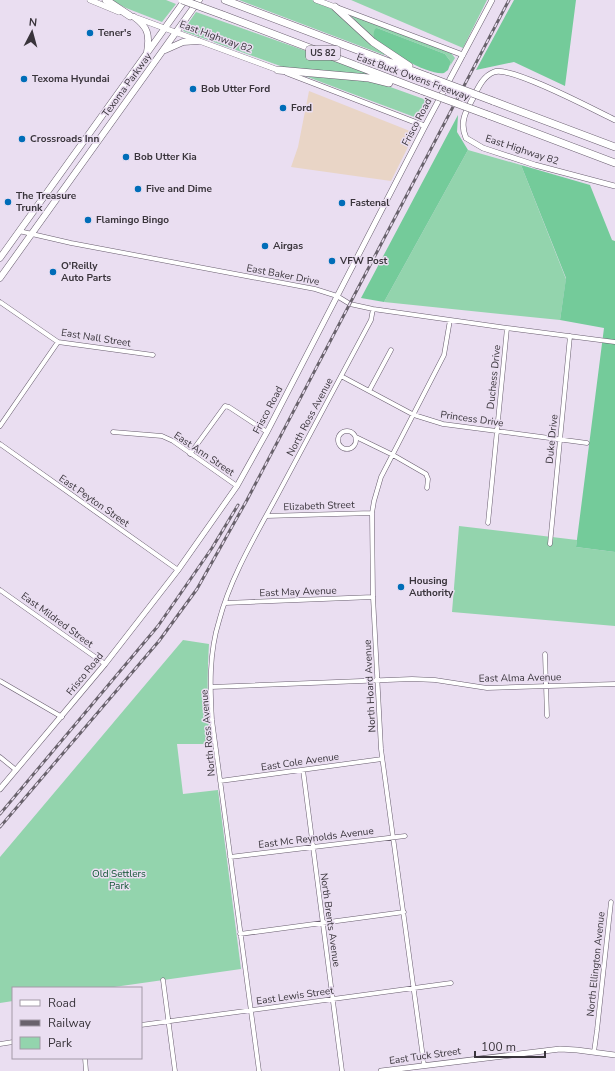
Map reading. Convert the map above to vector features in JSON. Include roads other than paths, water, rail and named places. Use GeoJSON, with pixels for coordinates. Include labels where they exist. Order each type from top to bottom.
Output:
{"type":"FeatureCollection","features":[{"type":"Feature","properties":{"kind":"highway"},"geometry":{"type":"LineString","coordinates":[[106,0],[132,17]]}},
{"type":"Feature","properties":{"kind":"highway","name":"East Buck Owens Freeway"},"geometry":{"type":"LineString","coordinates":[[182,0],[412,88],[615,163]]}},
{"type":"Feature","properties":{"kind":"highway","name":"East Buck Owens Freeway"},"geometry":{"type":"LineString","coordinates":[[228,1],[615,146]]}},
{"type":"Feature","properties":{"kind":"highway"},"geometry":{"type":"LineString","coordinates":[[335,7],[373,42],[426,76]]}},
{"type":"Feature","properties":{"kind":"highway"},"geometry":{"type":"LineString","coordinates":[[278,70],[369,78],[412,88]]}},
{"type":"Feature","properties":{"kind":"main road","name":"East Highway 82"},"geometry":{"type":"LineString","coordinates":[[90,0],[132,17],[278,70]]}},
{"type":"Feature","properties":{"kind":"main road","name":"Texoma Parkway"},"geometry":{"type":"LineString","coordinates":[[0,258],[185,0]]}},
{"type":"Feature","properties":{"kind":"main road","name":"Texoma Parkway"},"geometry":{"type":"LineString","coordinates":[[0,278],[200,0]]}},
{"type":"Feature","properties":{"kind":"main road"},"geometry":{"type":"LineString","coordinates":[[316,0],[335,7]]}},
{"type":"Feature","properties":{"kind":"main road"},"geometry":{"type":"LineString","coordinates":[[132,17],[141,22],[148,32],[149,39],[146,54]]}},
{"type":"Feature","properties":{"kind":"main road"},"geometry":{"type":"LineString","coordinates":[[163,51],[184,42],[198,41]]}},
{"type":"Feature","properties":{"kind":"street","name":"Frisco Road"},"geometry":{"type":"LineString","coordinates":[[0,789],[105,664],[178,570],[237,486],[267,432],[425,126],[492,0]]}},
{"type":"Feature","properties":{"kind":"street"},"geometry":{"type":"LineString","coordinates":[[335,7],[463,55]]}},
{"type":"Feature","properties":{"kind":"street","name":"East Highway 82"},"geometry":{"type":"LineString","coordinates":[[278,70],[425,126]]}},
{"type":"Feature","properties":{"kind":"street","name":"East Highway 82"},"geometry":{"type":"LineString","coordinates":[[615,120],[539,84],[507,72],[500,71],[486,76],[465,113],[462,124],[466,138],[483,148],[536,165],[615,186]]}},
{"type":"Feature","properties":{"kind":"street","name":"East Baker Drive"},"geometry":{"type":"LineString","coordinates":[[19,231],[31,235],[315,289],[337,296],[350,304],[373,309],[615,342]]}},
{"type":"Feature","properties":{"kind":"street","name":"East Nall Street"},"geometry":{"type":"LineString","coordinates":[[0,302],[58,342],[153,355]]}},
{"type":"Feature","properties":{"kind":"street","name":"North Ross Avenue"},"geometry":{"type":"LineString","coordinates":[[259,1071],[212,720],[211,664],[214,642],[218,621],[254,539],[371,320],[373,309]]}},
{"type":"Feature","properties":{"kind":"street","name":"North Hoard Avenue"},"geometry":{"type":"LineString","coordinates":[[424,1065],[394,836],[382,759],[373,597],[372,513],[381,477],[394,455],[444,355],[450,320]]}},
{"type":"Feature","properties":{"kind":"street","name":"Duchess Drive"},"geometry":{"type":"LineString","coordinates":[[488,523],[507,328]]}},
{"type":"Feature","properties":{"kind":"street","name":"Duke Drive"},"geometry":{"type":"LineString","coordinates":[[550,544],[570,336]]}},
{"type":"Feature","properties":{"kind":"street"},"geometry":{"type":"LineString","coordinates":[[0,426],[58,342]]}},
{"type":"Feature","properties":{"kind":"street"},"geometry":{"type":"LineString","coordinates":[[368,391],[391,350]]}},
{"type":"Feature","properties":{"kind":"street","name":"Princess Drive"},"geometry":{"type":"LineString","coordinates":[[341,376],[414,415],[443,424],[587,442]]}},
{"type":"Feature","properties":{"kind":"street"},"geometry":{"type":"LineString","coordinates":[[190,454],[225,406],[229,407],[267,432]]}},
{"type":"Feature","properties":{"kind":"street"},"geometry":{"type":"LineString","coordinates":[[356,437],[356,443],[352,448],[345,449],[338,443],[338,437],[344,431],[352,432],[356,437],[394,455],[426,474],[428,478],[427,488]]}},
{"type":"Feature","properties":{"kind":"street","name":"East Ann Street"},"geometry":{"type":"LineString","coordinates":[[113,432],[162,436],[172,441],[237,486]]}},
{"type":"Feature","properties":{"kind":"street","name":"East Peyton Street"},"geometry":{"type":"LineString","coordinates":[[0,444],[178,570]]}},
{"type":"Feature","properties":{"kind":"street","name":"Elizabeth Street"},"geometry":{"type":"LineString","coordinates":[[266,516],[372,513]]}},
{"type":"Feature","properties":{"kind":"street","name":"East Mildred Street"},"geometry":{"type":"LineString","coordinates":[[0,590],[105,664]]}},
{"type":"Feature","properties":{"kind":"street","name":"East May Avenue"},"geometry":{"type":"LineString","coordinates":[[225,603],[373,597]]}},
{"type":"Feature","properties":{"kind":"street"},"geometry":{"type":"LineString","coordinates":[[545,654],[548,716]]}},
{"type":"Feature","properties":{"kind":"street","name":"East Alma Avenue"},"geometry":{"type":"LineString","coordinates":[[211,687],[412,679],[435,680],[487,688],[615,684]]}},
{"type":"Feature","properties":{"kind":"street"},"geometry":{"type":"LineString","coordinates":[[0,681],[62,717]]}},
{"type":"Feature","properties":{"kind":"street"},"geometry":{"type":"LineString","coordinates":[[0,757],[16,770]]}},
{"type":"Feature","properties":{"kind":"street","name":"East Cole Avenue"},"geometry":{"type":"LineString","coordinates":[[220,781],[382,759]]}},
{"type":"Feature","properties":{"kind":"street","name":"North Brents Avenue"},"geometry":{"type":"LineString","coordinates":[[303,770],[342,1071]]}},
{"type":"Feature","properties":{"kind":"street","name":"East Mc Reynolds Avenue"},"geometry":{"type":"LineString","coordinates":[[230,857],[404,836]]}},
{"type":"Feature","properties":{"kind":"street","name":"North Ellington Avenue"},"geometry":{"type":"LineString","coordinates":[[594,1052],[598,1030],[611,902]]}},
{"type":"Feature","properties":{"kind":"street"},"geometry":{"type":"LineString","coordinates":[[240,934],[404,912]]}},
{"type":"Feature","properties":{"kind":"street"},"geometry":{"type":"LineString","coordinates":[[163,980],[175,1071]]}},
{"type":"Feature","properties":{"kind":"street","name":"East Lewis Street"},"geometry":{"type":"LineString","coordinates":[[142,1025],[451,983]]}},
{"type":"Feature","properties":{"kind":"street"},"geometry":{"type":"LineString","coordinates":[[0,1044],[12,1042]]}},
{"type":"Feature","properties":{"kind":"street","name":"East Tuck Street"},"geometry":{"type":"LineString","coordinates":[[381,1071],[560,1049],[615,1055]]}},
{"type":"Feature","properties":{"kind":"street"},"geometry":{"type":"LineString","coordinates":[[85,1059],[86,1071]]}},
{"type":"Feature","properties":{"kind":"railway"},"geometry":{"type":"LineString","coordinates":[[0,827],[159,641],[197,589],[247,500],[509,0]]}},
{"type":"Feature","properties":{"kind":"railway"},"geometry":{"type":"LineString","coordinates":[[0,814],[158,626],[212,548],[238,505]]}},
{"type":"Feature","properties":{"kind":"place","name":"Tener's"},"geometry":{"type":"Point","coordinates":[90,33]}},
{"type":"Feature","properties":{"kind":"place","name":"Texoma Hyundai"},"geometry":{"type":"Point","coordinates":[24,79]}},
{"type":"Feature","properties":{"kind":"place","name":"Bob Utter Ford"},"geometry":{"type":"Point","coordinates":[193,89]}},
{"type":"Feature","properties":{"kind":"place","name":"Ford"},"geometry":{"type":"Point","coordinates":[283,108]}},
{"type":"Feature","properties":{"kind":"place","name":"Crossroads Inn"},"geometry":{"type":"Point","coordinates":[22,139]}},
{"type":"Feature","properties":{"kind":"place","name":"Bob Utter Kia"},"geometry":{"type":"Point","coordinates":[126,157]}},
{"type":"Feature","properties":{"kind":"place","name":"Five and Dime"},"geometry":{"type":"Point","coordinates":[138,189]}},
{"type":"Feature","properties":{"kind":"place","name":"The Treasure Trunk"},"geometry":{"type":"Point","coordinates":[8,202]}},
{"type":"Feature","properties":{"kind":"place","name":"Fastenal"},"geometry":{"type":"Point","coordinates":[342,203]}},
{"type":"Feature","properties":{"kind":"place","name":"Flamingo Bingo"},"geometry":{"type":"Point","coordinates":[88,220]}},
{"type":"Feature","properties":{"kind":"place","name":"Airgas"},"geometry":{"type":"Point","coordinates":[265,246]}},
{"type":"Feature","properties":{"kind":"place","name":"VFW Post"},"geometry":{"type":"Point","coordinates":[332,261]}},
{"type":"Feature","properties":{"kind":"place","name":"O'Reilly Auto Parts"},"geometry":{"type":"Point","coordinates":[53,272]}},
{"type":"Feature","properties":{"kind":"place","name":"Housing Authority"},"geometry":{"type":"Point","coordinates":[401,587]}},
{"type":"Feature","properties":{"kind":"park label","name":"Old Settlers Park"},"geometry":{"type":"Point","coordinates":[119,880]}}]}
